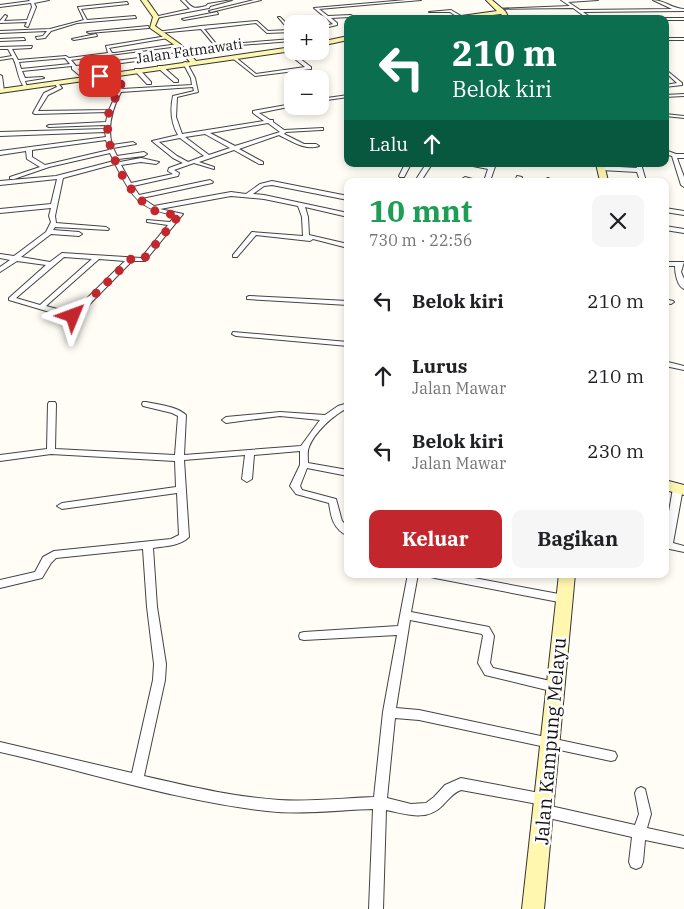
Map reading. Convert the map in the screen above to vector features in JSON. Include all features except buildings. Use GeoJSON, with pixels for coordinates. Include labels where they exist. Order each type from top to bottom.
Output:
{"type":"FeatureCollection","features":[{"type":"Feature","properties":{"kind":"street"},"geometry":{"type":"LineString","coordinates":[[0,6],[8,2],[47,0]]}},
{"type":"Feature","properties":{"kind":"street"},"geometry":{"type":"LineString","coordinates":[[79,3],[116,0]]}},
{"type":"Feature","properties":{"kind":"street"},"geometry":{"type":"LineString","coordinates":[[144,0],[159,32],[178,45],[194,62]]}},
{"type":"Feature","properties":{"kind":"street"},"geometry":{"type":"LineString","coordinates":[[183,0],[190,8],[224,15]]}},
{"type":"Feature","properties":{"kind":"street"},"geometry":{"type":"LineString","coordinates":[[74,39],[96,31],[154,23],[208,7],[208,5],[230,0]]}},
{"type":"Feature","properties":{"kind":"street"},"geometry":{"type":"LineString","coordinates":[[210,11],[259,0]]}},
{"type":"Feature","properties":{"kind":"street"},"geometry":{"type":"LineString","coordinates":[[342,0],[349,5]]}},
{"type":"Feature","properties":{"kind":"street"},"geometry":{"type":"LineString","coordinates":[[325,15],[316,8],[418,0]]}},
{"type":"Feature","properties":{"kind":"street"},"geometry":{"type":"LineString","coordinates":[[490,0],[506,15]]}},
{"type":"Feature","properties":{"kind":"street"},"geometry":{"type":"LineString","coordinates":[[563,0],[596,0]]}},
{"type":"Feature","properties":{"kind":"street"},"geometry":{"type":"LineString","coordinates":[[563,0],[586,15]]}},
{"type":"Feature","properties":{"kind":"street"},"geometry":{"type":"LineString","coordinates":[[655,0],[678,11]]}},
{"type":"Feature","properties":{"kind":"street"},"geometry":{"type":"LineString","coordinates":[[27,31],[28,21],[34,7],[32,1]]}},
{"type":"Feature","properties":{"kind":"street"},"geometry":{"type":"LineString","coordinates":[[102,1],[106,8]]}},
{"type":"Feature","properties":{"kind":"street"},"geometry":{"type":"LineString","coordinates":[[8,2],[9,10],[2,16],[2,22],[28,21]]}},
{"type":"Feature","properties":{"kind":"street"},"geometry":{"type":"LineString","coordinates":[[86,21],[81,12],[106,8],[130,8],[126,2]]}},
{"type":"Feature","properties":{"kind":"street"},"geometry":{"type":"LineString","coordinates":[[642,5],[639,7],[642,11]]}},
{"type":"Feature","properties":{"kind":"street"},"geometry":{"type":"LineString","coordinates":[[467,15],[500,10],[611,6]]}},
{"type":"Feature","properties":{"kind":"street"},"geometry":{"type":"LineString","coordinates":[[431,12],[451,11],[458,15]]}},
{"type":"Feature","properties":{"kind":"street"},"geometry":{"type":"LineString","coordinates":[[581,11],[684,12]]}},
{"type":"Feature","properties":{"kind":"street"},"geometry":{"type":"LineString","coordinates":[[111,19],[109,14],[132,12],[139,22],[154,23]]}},
{"type":"Feature","properties":{"kind":"street"},"geometry":{"type":"LineString","coordinates":[[180,20],[217,13]]}},
{"type":"Feature","properties":{"kind":"street"},"geometry":{"type":"LineString","coordinates":[[329,17],[344,16]]}},
{"type":"Feature","properties":{"kind":"street"},"geometry":{"type":"LineString","coordinates":[[0,32],[50,30],[86,21],[136,17]]}},
{"type":"Feature","properties":{"kind":"street"},"geometry":{"type":"LineString","coordinates":[[279,18],[284,23]]}},
{"type":"Feature","properties":{"kind":"street"},"geometry":{"type":"LineString","coordinates":[[329,18],[335,26],[329,27]]}},
{"type":"Feature","properties":{"kind":"street"},"geometry":{"type":"LineString","coordinates":[[669,19],[684,19]]}},
{"type":"Feature","properties":{"kind":"street"},"geometry":{"type":"LineString","coordinates":[[159,32],[257,22],[266,32],[274,34],[284,32]]}},
{"type":"Feature","properties":{"kind":"street"},"geometry":{"type":"LineString","coordinates":[[201,27],[216,46],[284,41]]}},
{"type":"Feature","properties":{"kind":"street"},"geometry":{"type":"LineString","coordinates":[[120,29],[139,41]]}},
{"type":"Feature","properties":{"kind":"street"},"geometry":{"type":"LineString","coordinates":[[37,38],[44,37],[50,30]]}},
{"type":"Feature","properties":{"kind":"street"},"geometry":{"type":"LineString","coordinates":[[15,31],[21,35],[17,39]]}},
{"type":"Feature","properties":{"kind":"street"},"geometry":{"type":"LineString","coordinates":[[96,31],[109,36]]}},
{"type":"Feature","properties":{"kind":"street"},"geometry":{"type":"LineString","coordinates":[[90,34],[103,34]]}},
{"type":"Feature","properties":{"kind":"street"},"geometry":{"type":"LineString","coordinates":[[90,34],[98,38]]}},
{"type":"Feature","properties":{"kind":"street"},"geometry":{"type":"LineString","coordinates":[[68,37],[80,42]]}},
{"type":"Feature","properties":{"kind":"street"},"geometry":{"type":"LineString","coordinates":[[111,54],[107,47],[167,37]]}},
{"type":"Feature","properties":{"kind":"street"},"geometry":{"type":"LineString","coordinates":[[0,40],[24,39]]}},
{"type":"Feature","properties":{"kind":"street"},"geometry":{"type":"LineString","coordinates":[[329,42],[344,39]]}},
{"type":"Feature","properties":{"kind":"street"},"geometry":{"type":"LineString","coordinates":[[669,40],[684,39]]}},
{"type":"Feature","properties":{"kind":"street"},"geometry":{"type":"LineString","coordinates":[[68,59],[178,45]]}},
{"type":"Feature","properties":{"kind":"street"},"geometry":{"type":"LineString","coordinates":[[0,48],[31,47]]}},
{"type":"Feature","properties":{"kind":"street"},"geometry":{"type":"LineString","coordinates":[[9,48],[17,61],[24,83],[42,78]]}},
{"type":"Feature","properties":{"kind":"street","name":"Jalan Fatmawati"},"geometry":{"type":"LineString","coordinates":[[1,91],[24,83],[56,82],[284,51]]}},
{"type":"Feature","properties":{"kind":"street"},"geometry":{"type":"LineString","coordinates":[[20,70],[186,53]]}},
{"type":"Feature","properties":{"kind":"street"},"geometry":{"type":"LineString","coordinates":[[17,61],[63,56],[68,59],[84,78]]}},
{"type":"Feature","properties":{"kind":"street"},"geometry":{"type":"LineString","coordinates":[[0,59],[13,57]]}},
{"type":"Feature","properties":{"kind":"street"},"geometry":{"type":"LineString","coordinates":[[233,57],[255,75],[309,68],[300,60]]}},
{"type":"Feature","properties":{"kind":"street"},"geometry":{"type":"LineString","coordinates":[[131,60],[150,83]]}},
{"type":"Feature","properties":{"kind":"street"},"geometry":{"type":"LineString","coordinates":[[185,64],[196,92],[175,96],[172,108],[181,136],[207,156]]}},
{"type":"Feature","properties":{"kind":"street"},"geometry":{"type":"LineString","coordinates":[[160,67],[176,81]]}},
{"type":"Feature","properties":{"kind":"street"},"geometry":{"type":"LineString","coordinates":[[114,74],[122,86],[110,111],[107,130],[110,149],[128,186],[147,206],[155,210],[180,214],[143,260],[131,259],[62,255],[11,299],[73,316],[131,259]]}},
{"type":"Feature","properties":{"kind":"street"},"geometry":{"type":"LineString","coordinates":[[0,76],[1,91]]}},
{"type":"Feature","properties":{"kind":"street"},"geometry":{"type":"LineString","coordinates":[[669,76],[680,84],[669,85]]}},
{"type":"Feature","properties":{"kind":"street"},"geometry":{"type":"LineString","coordinates":[[56,82],[60,88],[46,94],[35,113],[110,111]]}},
{"type":"Feature","properties":{"kind":"street"},"geometry":{"type":"LineString","coordinates":[[119,91],[195,86]]}},
{"type":"Feature","properties":{"kind":"street"},"geometry":{"type":"LineString","coordinates":[[669,96],[684,95]]}},
{"type":"Feature","properties":{"kind":"street"},"geometry":{"type":"LineString","coordinates":[[329,99],[344,97]]}},
{"type":"Feature","properties":{"kind":"street"},"geometry":{"type":"LineString","coordinates":[[284,107],[255,112],[271,121],[282,132],[303,145],[316,146]]}},
{"type":"Feature","properties":{"kind":"street"},"geometry":{"type":"LineString","coordinates":[[669,115],[684,117]]}},
{"type":"Feature","properties":{"kind":"street"},"geometry":{"type":"LineString","coordinates":[[212,168],[189,162],[154,142],[271,121]]}},
{"type":"Feature","properties":{"kind":"street"},"geometry":{"type":"LineString","coordinates":[[49,126],[108,123]]}},
{"type":"Feature","properties":{"kind":"street"},"geometry":{"type":"LineString","coordinates":[[128,186],[176,175],[170,171],[171,169],[282,132],[321,129]]}},
{"type":"Feature","properties":{"kind":"street"},"geometry":{"type":"LineString","coordinates":[[0,134],[107,130]]}},
{"type":"Feature","properties":{"kind":"street"},"geometry":{"type":"LineString","coordinates":[[207,133],[261,163]]}},
{"type":"Feature","properties":{"kind":"street"},"geometry":{"type":"LineString","coordinates":[[0,153],[108,138]]}},
{"type":"Feature","properties":{"kind":"street"},"geometry":{"type":"LineString","coordinates":[[0,182],[44,167],[132,144]]}},
{"type":"Feature","properties":{"kind":"street"},"geometry":{"type":"LineString","coordinates":[[29,149],[31,160],[44,167]]}},
{"type":"Feature","properties":{"kind":"street"},"geometry":{"type":"LineString","coordinates":[[0,182],[60,177],[144,154]]}},
{"type":"Feature","properties":{"kind":"street"},"geometry":{"type":"LineString","coordinates":[[669,154],[684,156]]}},
{"type":"Feature","properties":{"kind":"street"},"geometry":{"type":"LineString","coordinates":[[675,156],[684,185]]}},
{"type":"Feature","properties":{"kind":"street"},"geometry":{"type":"LineString","coordinates":[[117,161],[140,160],[156,162]]}},
{"type":"Feature","properties":{"kind":"street"},"geometry":{"type":"LineString","coordinates":[[402,176],[406,167]]}},
{"type":"Feature","properties":{"kind":"street"},"geometry":{"type":"LineString","coordinates":[[420,178],[427,167]]}},
{"type":"Feature","properties":{"kind":"street"},"geometry":{"type":"LineString","coordinates":[[611,167],[640,170]]}},
{"type":"Feature","properties":{"kind":"street"},"geometry":{"type":"LineString","coordinates":[[639,167],[642,178]]}},
{"type":"Feature","properties":{"kind":"street"},"geometry":{"type":"LineString","coordinates":[[87,169],[90,176]]}},
{"type":"Feature","properties":{"kind":"street"},"geometry":{"type":"LineString","coordinates":[[52,228],[52,216],[60,177]]}},
{"type":"Feature","properties":{"kind":"street"},"geometry":{"type":"LineString","coordinates":[[285,185],[296,180]]}},
{"type":"Feature","properties":{"kind":"street"},"geometry":{"type":"LineString","coordinates":[[138,197],[210,182]]}},
{"type":"Feature","properties":{"kind":"street"},"geometry":{"type":"LineString","coordinates":[[247,196],[269,183],[344,197]]}},
{"type":"Feature","properties":{"kind":"street"},"geometry":{"type":"LineString","coordinates":[[148,221],[155,210],[223,194],[264,197],[344,214]]}},
{"type":"Feature","properties":{"kind":"street"},"geometry":{"type":"LineString","coordinates":[[301,205],[305,217],[304,237]]}},
{"type":"Feature","properties":{"kind":"street"},"geometry":{"type":"LineString","coordinates":[[0,211],[54,206]]}},
{"type":"Feature","properties":{"kind":"street"},"geometry":{"type":"LineString","coordinates":[[669,211],[684,213]]}},
{"type":"Feature","properties":{"kind":"street"},"geometry":{"type":"LineString","coordinates":[[140,222],[172,224]]}},
{"type":"Feature","properties":{"kind":"street"},"geometry":{"type":"LineString","coordinates":[[52,228],[79,234]]}},
{"type":"Feature","properties":{"kind":"street"},"geometry":{"type":"LineString","coordinates":[[0,270],[52,228],[106,229]]}},
{"type":"Feature","properties":{"kind":"street"},"geometry":{"type":"LineString","coordinates":[[669,229],[684,231]]}},
{"type":"Feature","properties":{"kind":"street"},"geometry":{"type":"LineString","coordinates":[[235,256],[254,233],[304,237],[344,245]]}},
{"type":"Feature","properties":{"kind":"street"},"geometry":{"type":"LineString","coordinates":[[0,256],[50,264]]}},
{"type":"Feature","properties":{"kind":"street"},"geometry":{"type":"LineString","coordinates":[[41,308],[98,257]]}},
{"type":"Feature","properties":{"kind":"street"},"geometry":{"type":"LineString","coordinates":[[669,264],[682,264],[678,272],[684,287]]}},
{"type":"Feature","properties":{"kind":"street"},"geometry":{"type":"LineString","coordinates":[[249,298],[344,304]]}},
{"type":"Feature","properties":{"kind":"street"},"geometry":{"type":"LineString","coordinates":[[236,334],[344,344]]}},
{"type":"Feature","properties":{"kind":"street"},"geometry":{"type":"LineString","coordinates":[[669,364],[684,368]]}},
{"type":"Feature","properties":{"kind":"street"},"geometry":{"type":"LineString","coordinates":[[51,451],[52,404]]}},
{"type":"Feature","properties":{"kind":"street"},"geometry":{"type":"LineString","coordinates":[[0,584],[38,575],[47,560],[54,555],[178,542],[184,537],[178,458],[182,415],[175,411],[146,404]]}},
{"type":"Feature","properties":{"kind":"street"},"geometry":{"type":"LineString","coordinates":[[344,406],[340,407],[328,418],[304,448],[304,465],[295,486],[299,492],[333,501],[337,522],[344,529]]}},
{"type":"Feature","properties":{"kind":"street"},"geometry":{"type":"LineString","coordinates":[[226,420],[280,414],[328,418]]}},
{"type":"Feature","properties":{"kind":"street"},"geometry":{"type":"LineString","coordinates":[[0,458],[51,451],[178,458],[304,448]]}},
{"type":"Feature","properties":{"kind":"street"},"geometry":{"type":"LineString","coordinates":[[247,479],[250,453]]}},
{"type":"Feature","properties":{"kind":"street"},"geometry":{"type":"LineString","coordinates":[[304,465],[344,471]]}},
{"type":"Feature","properties":{"kind":"street"},"geometry":{"type":"LineString","coordinates":[[669,528],[676,488]]}},
{"type":"Feature","properties":{"kind":"street"},"geometry":{"type":"LineString","coordinates":[[62,506],[180,490]]}},
{"type":"Feature","properties":{"kind":"street"},"geometry":{"type":"LineString","coordinates":[[136,779],[158,688],[160,664],[152,607],[148,546]]}},
{"type":"Feature","properties":{"kind":"street"},"geometry":{"type":"LineString","coordinates":[[669,546],[684,549]]}},
{"type":"Feature","properties":{"kind":"street"},"geometry":{"type":"LineString","coordinates":[[376,909],[380,803],[389,712],[412,578]]}},
{"type":"Feature","properties":{"kind":"street"},"geometry":{"type":"LineString","coordinates":[[456,578],[564,599]]}},
{"type":"Feature","properties":{"kind":"street","name":"Jalan Kampung Melayu"},"geometry":{"type":"LineString","coordinates":[[533,909],[567,578]]}},
{"type":"Feature","properties":{"kind":"street"},"geometry":{"type":"LineString","coordinates":[[405,615],[485,630],[489,636],[484,663],[489,672],[555,687]]}},
{"type":"Feature","properties":{"kind":"street"},"geometry":{"type":"LineString","coordinates":[[304,636],[402,630]]}},
{"type":"Feature","properties":{"kind":"street"},"geometry":{"type":"LineString","coordinates":[[389,712],[419,715],[611,756]]}},
{"type":"Feature","properties":{"kind":"street"},"geometry":{"type":"LineString","coordinates":[[0,747],[188,792],[268,805],[307,807],[380,803],[402,809],[421,810],[434,807],[450,787],[461,784],[639,832],[684,842]]}},
{"type":"Feature","properties":{"kind":"street"},"geometry":{"type":"LineString","coordinates":[[636,862],[639,832],[645,814],[641,793]]}},
{"type":"Feature","properties":{"kind":"route"},"geometry":{"type":"LineString","coordinates":[[73,316],[131,259],[143,260],[180,214],[157,212],[141,201],[128,186],[110,151],[107,130],[108,115],[114,99],[122,86],[114,74],[100,76]]}}]}
